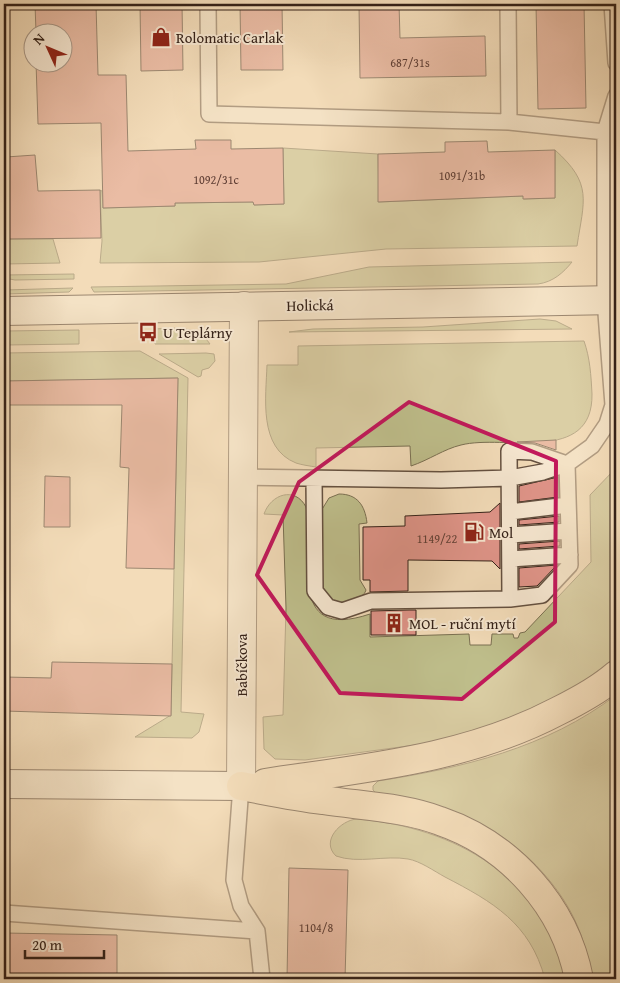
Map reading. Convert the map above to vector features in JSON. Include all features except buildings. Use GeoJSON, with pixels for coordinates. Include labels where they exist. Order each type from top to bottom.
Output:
{"type":"FeatureCollection","features":[{"type":"Feature","properties":{"kind":"main road"},"geometry":{"type":"LineString","coordinates":[[241,786],[396,764],[472,746],[548,717],[582,699],[616,675]]}},
{"type":"Feature","properties":{"kind":"main road"},"geometry":{"type":"LineString","coordinates":[[241,786],[322,800],[404,811],[440,820],[472,834],[496,849],[517,867],[547,901],[568,938],[575,957],[579,979]]}},
{"type":"Feature","properties":{"kind":"street","name":"Holická"},"geometry":{"type":"LineString","coordinates":[[4,311],[611,300]]}},
{"type":"Feature","properties":{"kind":"street","name":"Babíčkova"},"geometry":{"type":"LineString","coordinates":[[241,786],[244,306]]}},
{"type":"Feature","properties":{"kind":"street"},"geometry":{"type":"LineString","coordinates":[[4,784],[241,786]]}},
{"type":"Feature","properties":{"kind":"lane"},"geometry":{"type":"LineString","coordinates":[[208,4],[209,114],[509,122],[605,132]]}},
{"type":"Feature","properties":{"kind":"lane"},"geometry":{"type":"LineString","coordinates":[[508,4],[509,122]]}},
{"type":"Feature","properties":{"kind":"lane"},"geometry":{"type":"LineString","coordinates":[[612,4],[616,63]]}},
{"type":"Feature","properties":{"kind":"lane"},"geometry":{"type":"LineString","coordinates":[[242,477],[441,480],[510,478],[543,472],[567,464],[580,456],[601,436],[611,414],[612,378],[605,132],[616,96]]}},
{"type":"Feature","properties":{"kind":"lane"},"geometry":{"type":"LineString","coordinates":[[510,599],[509,451],[532,452],[567,464]]}},
{"type":"Feature","properties":{"kind":"lane"},"geometry":{"type":"LineString","coordinates":[[314,478],[315,591],[328,607],[342,610],[371,601],[510,599],[542,595],[570,565],[567,464]]}},
{"type":"Feature","properties":{"kind":"lane"},"geometry":{"type":"LineString","coordinates":[[510,512],[568,505]]}},
{"type":"Feature","properties":{"kind":"lane"},"geometry":{"type":"LineString","coordinates":[[510,536],[569,531]]}},
{"type":"Feature","properties":{"kind":"lane"},"geometry":{"type":"LineString","coordinates":[[510,559],[570,555]]}},
{"type":"Feature","properties":{"kind":"lane"},"geometry":{"type":"LineString","coordinates":[[241,786],[234,880],[241,906],[257,931],[262,979]]}},
{"type":"Feature","properties":{"kind":"lane"},"geometry":{"type":"LineString","coordinates":[[4,913],[257,931]]}},
{"type":"Feature","properties":{"kind":"highlighted area"},"geometry":{"type":"Polygon","coordinates":[[[409,402],[556,461],[555,622],[462,699],[340,693],[257,575],[299,482],[409,402]]]}},
{"type":"Feature","properties":{"kind":"green space"},"geometry":{"type":"Polygon","coordinates":[[[283,148],[378,154],[379,202],[523,196],[524,199],[555,198],[555,150],[567,162],[581,183],[583,204],[577,246],[386,249],[259,262],[100,263],[102,241],[100,190],[102,191],[103,208],[175,206],[175,203],[253,202],[254,205],[284,204],[283,148]]]}},
{"type":"Feature","properties":{"kind":"green space"},"geometry":{"type":"Polygon","coordinates":[[[4,239],[53,239],[60,263],[4,264],[4,239]]]}},
{"type":"Feature","properties":{"kind":"green space"},"geometry":{"type":"Polygon","coordinates":[[[572,262],[557,276],[538,284],[94,292],[91,287],[286,284],[369,267],[572,262]]]}},
{"type":"Feature","properties":{"kind":"green space"},"geometry":{"type":"Polygon","coordinates":[[[74,274],[74,279],[15,280],[4,278],[4,275],[74,274]]]}},
{"type":"Feature","properties":{"kind":"green space"},"geometry":{"type":"Polygon","coordinates":[[[73,288],[69,292],[5,294],[5,290],[73,288]]]}},
{"type":"Feature","properties":{"kind":"green space"},"geometry":{"type":"Polygon","coordinates":[[[540,319],[556,321],[572,329],[289,332],[313,329],[423,327],[540,319]]]}},
{"type":"Feature","properties":{"kind":"green space"},"geometry":{"type":"Polygon","coordinates":[[[155,329],[185,329],[199,333],[210,344],[155,344],[155,329]]]}},
{"type":"Feature","properties":{"kind":"green space"},"geometry":{"type":"Polygon","coordinates":[[[79,330],[79,344],[5,345],[5,331],[79,330]]]}},
{"type":"Feature","properties":{"kind":"green space"},"geometry":{"type":"Polygon","coordinates":[[[584,341],[589,360],[592,387],[588,416],[578,430],[562,438],[543,442],[461,445],[411,466],[410,446],[316,448],[316,467],[296,463],[284,456],[275,446],[270,434],[266,406],[267,365],[298,365],[298,346],[584,341]]]}},
{"type":"Feature","properties":{"kind":"green space"},"geometry":{"type":"Polygon","coordinates":[[[140,351],[188,378],[181,712],[204,714],[199,732],[192,738],[135,737],[171,715],[178,378],[4,381],[4,353],[140,351]]]}},
{"type":"Feature","properties":{"kind":"green space"},"geometry":{"type":"Polygon","coordinates":[[[159,354],[214,354],[215,361],[209,368],[202,370],[201,376],[198,377],[159,354]]]}},
{"type":"Feature","properties":{"kind":"green space"},"geometry":{"type":"Polygon","coordinates":[[[616,468],[616,657],[568,693],[503,724],[437,742],[305,760],[275,759],[264,749],[263,717],[283,715],[286,608],[283,515],[264,514],[267,507],[277,497],[284,495],[296,496],[306,507],[309,589],[314,605],[325,616],[343,620],[370,614],[370,637],[469,634],[470,645],[491,645],[492,634],[513,634],[514,638],[518,638],[520,633],[525,632],[591,562],[590,495],[616,468]]]}},
{"type":"Feature","properties":{"kind":"green space"},"geometry":{"type":"Polygon","coordinates":[[[339,494],[351,496],[359,502],[367,523],[359,524],[360,580],[366,590],[360,597],[344,602],[332,600],[322,590],[321,511],[329,498],[339,494]]]}},
{"type":"Feature","properties":{"kind":"green space"},"geometry":{"type":"Polygon","coordinates":[[[616,695],[616,979],[593,979],[583,940],[563,899],[537,866],[521,851],[487,827],[469,818],[436,807],[377,794],[373,790],[373,786],[378,781],[441,770],[503,753],[533,742],[562,729],[616,695]]]}},
{"type":"Feature","properties":{"kind":"green space"},"geometry":{"type":"Polygon","coordinates":[[[357,819],[393,824],[428,833],[460,846],[490,864],[516,886],[538,912],[554,943],[565,979],[545,979],[530,943],[507,916],[494,905],[427,866],[408,859],[399,858],[353,859],[336,856],[330,844],[334,832],[345,823],[357,819]]]}},
{"type":"Feature","properties":{"kind":"place","name":"Rolomatic Carlak"},"geometry":{"type":"Point","coordinates":[161,37]}},
{"type":"Feature","properties":{"kind":"place","name":"U Teplárny"},"geometry":{"type":"Point","coordinates":[148,332]}},
{"type":"Feature","properties":{"kind":"place","name":"Mol"},"geometry":{"type":"Point","coordinates":[474,532]}},
{"type":"Feature","properties":{"kind":"place","name":"MOL - ruční mytí"},"geometry":{"type":"Point","coordinates":[394,623]}}]}
